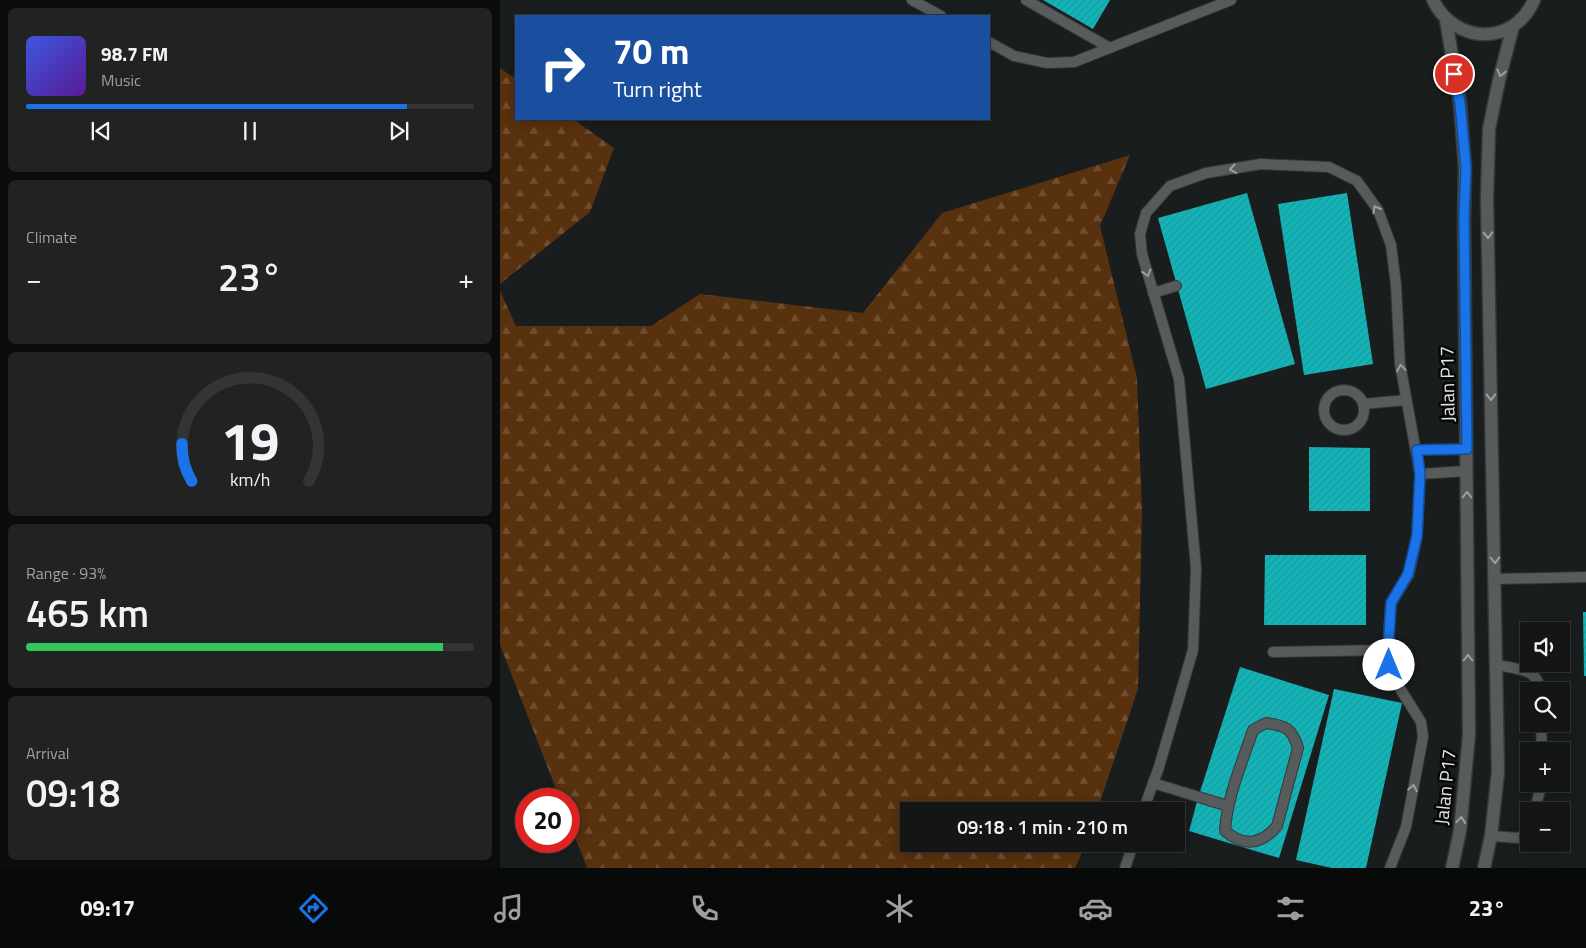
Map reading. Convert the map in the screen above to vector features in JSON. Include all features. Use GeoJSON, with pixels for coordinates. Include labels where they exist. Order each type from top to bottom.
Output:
{"type":"FeatureCollection","features":[{"type":"Feature","properties":{"kind":"street"},"geometry":{"type":"LineString","coordinates":[[1433,0],[1446,20],[1461,30],[1478,34],[1496,33],[1513,26],[1522,18],[1534,0]]}},
{"type":"Feature","properties":{"kind":"street","name":"Jalan P17"},"geometry":{"type":"LineString","coordinates":[[1446,20],[1460,103],[1466,168],[1464,218],[1469,735],[1460,831],[1452,868]]}},
{"type":"Feature","properties":{"kind":"street"},"geometry":{"type":"LineString","coordinates":[[1484,868],[1491,836],[1498,772],[1496,579],[1487,190],[1489,129],[1513,26]]}},
{"type":"Feature","properties":{"kind":"lane"},"geometry":{"type":"LineString","coordinates":[[912,0],[940,15]]}},
{"type":"Feature","properties":{"kind":"lane"},"geometry":{"type":"LineString","coordinates":[[1026,0],[1110,48]]}},
{"type":"Feature","properties":{"kind":"lane"},"geometry":{"type":"LineString","coordinates":[[990,43],[1014,56],[1048,62],[1074,62],[1231,0]]}},
{"type":"Feature","properties":{"kind":"lane"},"geometry":{"type":"LineString","coordinates":[[1146,802],[1159,767],[1193,650],[1196,568],[1179,379],[1142,254],[1140,234],[1146,213],[1170,186],[1206,173],[1261,164],[1329,167],[1357,181],[1378,210],[1391,245],[1396,285],[1400,364],[1420,474],[1417,536],[1408,574],[1391,603],[1388,650],[1389,665],[1396,682],[1421,722],[1423,737],[1406,827],[1390,868]]}},
{"type":"Feature","properties":{"kind":"lane"},"geometry":{"type":"LineString","coordinates":[[1153,293],[1176,286]]}},
{"type":"Feature","properties":{"kind":"lane"},"geometry":{"type":"LineString","coordinates":[[1340,390],[1348,390],[1355,393],[1363,404],[1363,418],[1354,428],[1347,431],[1333,428],[1324,417],[1323,410],[1328,397],[1340,390]]}},
{"type":"Feature","properties":{"kind":"lane"},"geometry":{"type":"LineString","coordinates":[[1363,404],[1406,400]]}},
{"type":"Feature","properties":{"kind":"lane"},"geometry":{"type":"LineString","coordinates":[[1417,450],[1467,449]]}},
{"type":"Feature","properties":{"kind":"lane"},"geometry":{"type":"LineString","coordinates":[[1420,474],[1467,471]]}},
{"type":"Feature","properties":{"kind":"lane"},"geometry":{"type":"LineString","coordinates":[[1496,579],[1586,577]]}},
{"type":"Feature","properties":{"kind":"lane"},"geometry":{"type":"LineString","coordinates":[[1273,652],[1388,650]]}},
{"type":"Feature","properties":{"kind":"lane"},"geometry":{"type":"LineString","coordinates":[[1496,665],[1533,674],[1539,682]]}},
{"type":"Feature","properties":{"kind":"lane"},"geometry":{"type":"LineString","coordinates":[[1266,723],[1284,726],[1295,735],[1298,748],[1277,826],[1261,840],[1249,842],[1232,837],[1225,831],[1228,806],[1253,730],[1266,723]]}},
{"type":"Feature","properties":{"kind":"lane"},"geometry":{"type":"LineString","coordinates":[[1153,783],[1228,806]]}},
{"type":"Feature","properties":{"kind":"lane"},"geometry":{"type":"LineString","coordinates":[[1491,836],[1520,837]]}},
{"type":"Feature","properties":{"kind":"lane"},"geometry":{"type":"LineString","coordinates":[[1125,868],[1130,852]]}},
{"type":"Feature","properties":{"kind":"green space"},"geometry":{"type":"Polygon","coordinates":[[[500,68],[515,78],[515,120],[574,120],[614,148],[590,212],[500,284],[500,68]]]}},
{"type":"Feature","properties":{"kind":"green space"},"geometry":{"type":"Polygon","coordinates":[[[1130,155],[1100,226],[1137,378],[1142,510],[1138,689],[1100,802],[900,802],[900,852],[1082,852],[1075,868],[587,868],[580,850],[580,788],[556,788],[500,645],[500,291],[516,326],[651,326],[700,294],[863,313],[942,213],[1130,155]]]}},
{"type":"Feature","properties":{"kind":"building"},"geometry":{"type":"Polygon","coordinates":[[[1043,0],[1110,0],[1093,29],[1043,0]]]}},
{"type":"Feature","properties":{"kind":"building"},"geometry":{"type":"Polygon","coordinates":[[[1247,193],[1295,364],[1206,389],[1158,218],[1247,193]]]}},
{"type":"Feature","properties":{"kind":"building"},"geometry":{"type":"Polygon","coordinates":[[[1347,193],[1373,364],[1304,375],[1278,204],[1347,193]]]}},
{"type":"Feature","properties":{"kind":"building"},"geometry":{"type":"Polygon","coordinates":[[[1309,447],[1370,448],[1370,511],[1309,511],[1309,447]]]}},
{"type":"Feature","properties":{"kind":"building"},"geometry":{"type":"Polygon","coordinates":[[[1265,555],[1366,555],[1366,625],[1264,625],[1265,555]]]}},
{"type":"Feature","properties":{"kind":"building"},"geometry":{"type":"Polygon","coordinates":[[[1583,612],[1586,612],[1586,676],[1584,676],[1583,612]]]}},
{"type":"Feature","properties":{"kind":"building"},"geometry":{"type":"Polygon","coordinates":[[[1240,667],[1329,695],[1279,858],[1189,831],[1240,667]]]}},
{"type":"Feature","properties":{"kind":"building"},"geometry":{"type":"Polygon","coordinates":[[[1334,689],[1402,703],[1366,868],[1332,868],[1296,860],[1334,689]]]}},
{"type":"Feature","properties":{"kind":"route"},"geometry":{"type":"LineString","coordinates":[[1389,665],[1391,603],[1408,574],[1417,536],[1420,474],[1417,450],[1467,449],[1464,218],[1466,168],[1460,103],[1454,74]]}}]}
